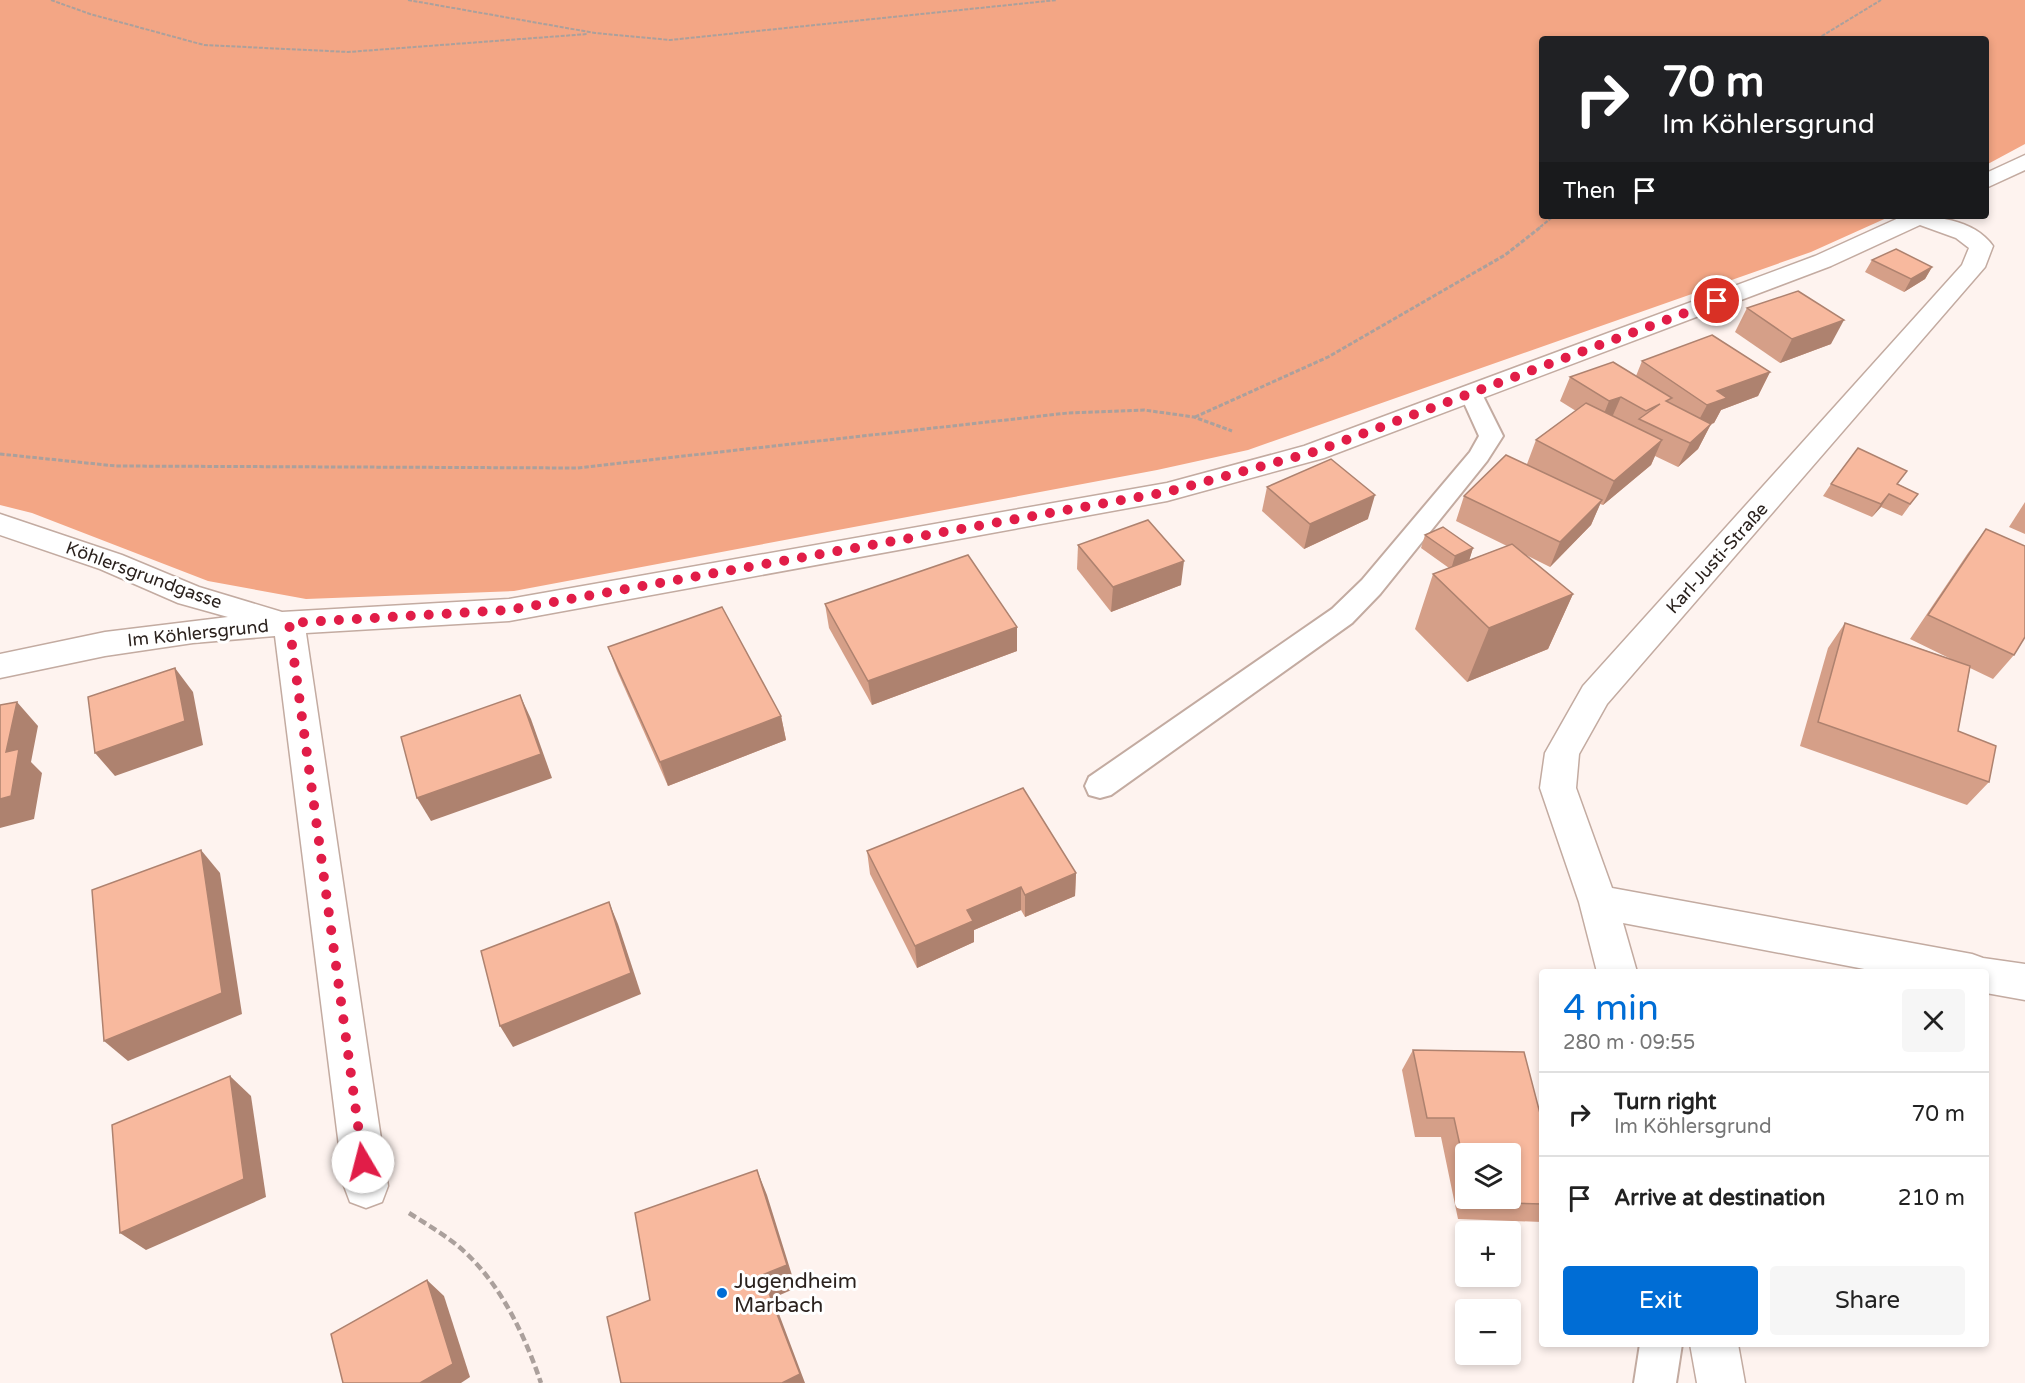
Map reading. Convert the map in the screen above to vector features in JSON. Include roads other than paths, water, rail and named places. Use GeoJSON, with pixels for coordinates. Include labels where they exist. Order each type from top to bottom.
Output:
{"type":"FeatureCollection","features":[{"type":"Feature","properties":{"kind":"street"},"geometry":{"type":"LineString","coordinates":[[1989,180],[2025,161]]}},
{"type":"Feature","properties":{"kind":"street","name":"Im Köhlersgrund"},"geometry":{"type":"LineString","coordinates":[[0,666],[105,644],[193,632],[289,623],[509,610],[1167,492],[1314,452],[1823,261],[1914,219]]}},
{"type":"Feature","properties":{"kind":"street","name":"Karl-Justi-Straße"},"geometry":{"type":"LineString","coordinates":[[1616,969],[1598,902],[1558,788],[1562,753],[1595,695],[1972,267],[1981,246],[1965,233],[1929,219]]}},
{"type":"Feature","properties":{"kind":"street","name":"Köhlersgrundgasse"},"geometry":{"type":"LineString","coordinates":[[0,524],[111,562],[189,595],[289,623]]}},
{"type":"Feature","properties":{"kind":"street"},"geometry":{"type":"LineString","coordinates":[[289,623],[366,1186]]}},
{"type":"Feature","properties":{"kind":"street"},"geometry":{"type":"LineString","coordinates":[[1598,902],[1956,969]]}},
{"type":"Feature","properties":{"kind":"street"},"geometry":{"type":"LineString","coordinates":[[1989,976],[2025,982]]}},
{"type":"Feature","properties":{"kind":"street"},"geometry":{"type":"LineString","coordinates":[[1715,1347],[1721,1383]]}},
{"type":"Feature","properties":{"kind":"lane"},"geometry":{"type":"LineString","coordinates":[[1100,786],[1342,616],[1371,587],[1479,456],[1491,436],[1471,394]]}},
{"type":"Feature","properties":{"kind":"lane"},"geometry":{"type":"LineString","coordinates":[[1655,1383],[1661,1347]]}},
{"type":"Feature","properties":{"kind":"place","name":"Jugendheim Marbach"},"geometry":{"type":"Point","coordinates":[722,1293]}}]}
